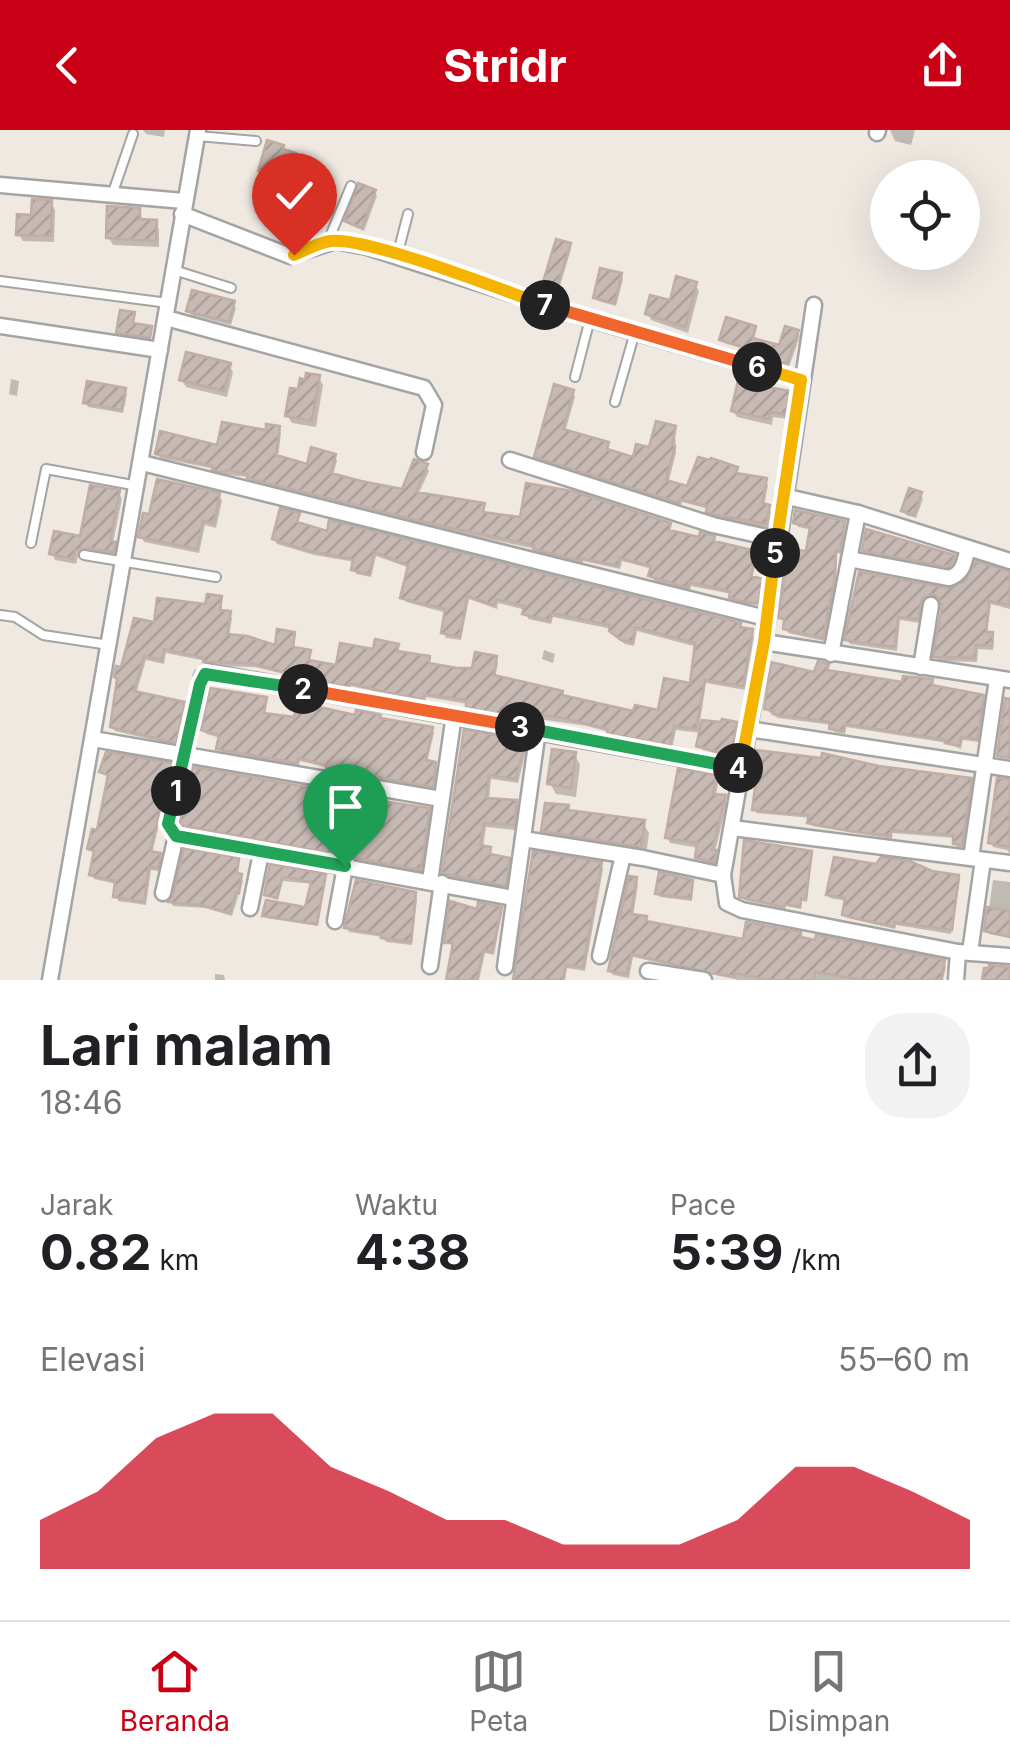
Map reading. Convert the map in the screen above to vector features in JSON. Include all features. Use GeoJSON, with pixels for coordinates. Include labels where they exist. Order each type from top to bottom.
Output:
{"type":"FeatureCollection","features":[{"type":"Feature","properties":{"kind":"street"},"geometry":{"type":"LineString","coordinates":[[50,980],[198,133]]}},
{"type":"Feature","properties":{"kind":"street"},"geometry":{"type":"LineString","coordinates":[[0,185],[112,195],[183,208],[290,256],[328,242],[354,244],[590,319],[801,380]]}},
{"type":"Feature","properties":{"kind":"street"},"geometry":{"type":"LineString","coordinates":[[814,305],[776,540],[764,642],[723,875],[724,894],[732,907],[964,952],[1010,956]]}},
{"type":"Feature","properties":{"kind":"street"},"geometry":{"type":"LineString","coordinates":[[167,310],[424,388],[434,404],[424,452]]}},
{"type":"Feature","properties":{"kind":"street"},"geometry":{"type":"LineString","coordinates":[[0,326],[160,350]]}},
{"type":"Feature","properties":{"kind":"street"},"geometry":{"type":"LineString","coordinates":[[510,460],[713,525],[776,540]]}},
{"type":"Feature","properties":{"kind":"street"},"geometry":{"type":"LineString","coordinates":[[142,463],[766,618]]}},
{"type":"Feature","properties":{"kind":"street"},"geometry":{"type":"LineString","coordinates":[[783,496],[858,513],[1010,561]]}},
{"type":"Feature","properties":{"kind":"street"},"geometry":{"type":"LineString","coordinates":[[831,654],[858,513]]}},
{"type":"Feature","properties":{"kind":"street"},"geometry":{"type":"LineString","coordinates":[[849,559],[949,578],[958,575],[968,548]]}},
{"type":"Feature","properties":{"kind":"street"},"geometry":{"type":"LineString","coordinates":[[921,667],[931,605]]}},
{"type":"Feature","properties":{"kind":"street"},"geometry":{"type":"LineString","coordinates":[[764,642],[1004,680],[983,765],[977,859],[964,952],[956,980]]}},
{"type":"Feature","properties":{"kind":"street"},"geometry":{"type":"LineString","coordinates":[[514,898],[176,836],[168,824],[202,676],[208,672],[740,769]]}},
{"type":"Feature","properties":{"kind":"street"},"geometry":{"type":"LineString","coordinates":[[430,966],[442,799],[454,716]]}},
{"type":"Feature","properties":{"kind":"street"},"geometry":{"type":"LineString","coordinates":[[748,729],[1010,768]]}},
{"type":"Feature","properties":{"kind":"street"},"geometry":{"type":"LineString","coordinates":[[506,966],[538,730]]}},
{"type":"Feature","properties":{"kind":"street"},"geometry":{"type":"LineString","coordinates":[[93,739],[442,799]]}},
{"type":"Feature","properties":{"kind":"street"},"geometry":{"type":"LineString","coordinates":[[732,828],[1010,863]]}},
{"type":"Feature","properties":{"kind":"street"},"geometry":{"type":"LineString","coordinates":[[164,893],[176,836]]}},
{"type":"Feature","properties":{"kind":"street"},"geometry":{"type":"LineString","coordinates":[[524,839],[723,875]]}},
{"type":"Feature","properties":{"kind":"street"},"geometry":{"type":"LineString","coordinates":[[250,908],[260,852]]}},
{"type":"Feature","properties":{"kind":"street"},"geometry":{"type":"LineString","coordinates":[[600,956],[623,854]]}},
{"type":"Feature","properties":{"kind":"street"},"geometry":{"type":"LineString","coordinates":[[335,922],[345,866]]}},
{"type":"Feature","properties":{"kind":"street"},"geometry":{"type":"LineString","coordinates":[[648,971],[704,980]]}},
{"type":"Feature","properties":{"kind":"lane"},"geometry":{"type":"LineString","coordinates":[[198,133],[256,141]]}},
{"type":"Feature","properties":{"kind":"lane"},"geometry":{"type":"LineString","coordinates":[[112,195],[133,134]]}},
{"type":"Feature","properties":{"kind":"lane"},"geometry":{"type":"LineString","coordinates":[[328,242],[351,186]]}},
{"type":"Feature","properties":{"kind":"lane"},"geometry":{"type":"LineString","coordinates":[[398,256],[408,214]]}},
{"type":"Feature","properties":{"kind":"lane"},"geometry":{"type":"LineString","coordinates":[[173,270],[232,288]]}},
{"type":"Feature","properties":{"kind":"lane"},"geometry":{"type":"LineString","coordinates":[[0,281],[167,310]]}},
{"type":"Feature","properties":{"kind":"lane"},"geometry":{"type":"LineString","coordinates":[[576,378],[590,319]]}},
{"type":"Feature","properties":{"kind":"lane"},"geometry":{"type":"LineString","coordinates":[[615,402],[635,332]]}},
{"type":"Feature","properties":{"kind":"lane"},"geometry":{"type":"LineString","coordinates":[[30,543],[46,469],[138,486]]}},
{"type":"Feature","properties":{"kind":"lane"},"geometry":{"type":"LineString","coordinates":[[84,554],[216,577]]}},
{"type":"Feature","properties":{"kind":"lane"},"geometry":{"type":"LineString","coordinates":[[0,615],[15,617],[43,635],[110,645]]}},
{"type":"Feature","properties":{"kind":"building"},"geometry":{"type":"Polygon","coordinates":[[[267,140],[296,153],[288,180],[258,171],[267,140]]]}},
{"type":"Feature","properties":{"kind":"building"},"geometry":{"type":"Polygon","coordinates":[[[358,183],[376,190],[362,228],[344,221],[358,183]]]}},
{"type":"Feature","properties":{"kind":"building"},"geometry":{"type":"Polygon","coordinates":[[[32,199],[52,200],[51,236],[16,235],[17,214],[31,215],[32,199]]]}},
{"type":"Feature","properties":{"kind":"building"},"geometry":{"type":"Polygon","coordinates":[[[107,206],[140,208],[140,219],[157,220],[156,241],[106,238],[107,206]]]}},
{"type":"Feature","properties":{"kind":"building"},"geometry":{"type":"Polygon","coordinates":[[[556,239],[571,243],[554,296],[540,292],[556,239]]]}},
{"type":"Feature","properties":{"kind":"building"},"geometry":{"type":"Polygon","coordinates":[[[600,268],[622,273],[615,303],[593,298],[600,268]]]}},
{"type":"Feature","properties":{"kind":"building"},"geometry":{"type":"Polygon","coordinates":[[[676,276],[697,282],[685,327],[645,314],[650,295],[670,300],[676,276]]]}},
{"type":"Feature","properties":{"kind":"building"},"geometry":{"type":"Polygon","coordinates":[[[192,290],[235,301],[229,322],[186,311],[192,290]]]}},
{"type":"Feature","properties":{"kind":"building"},"geometry":{"type":"Polygon","coordinates":[[[120,310],[135,312],[133,323],[152,326],[150,338],[116,333],[120,310]]]}},
{"type":"Feature","properties":{"kind":"building"},"geometry":{"type":"Polygon","coordinates":[[[726,317],[756,326],[753,338],[779,345],[785,326],[799,330],[787,364],[719,340],[726,317]]]}},
{"type":"Feature","properties":{"kind":"building"},"geometry":{"type":"Polygon","coordinates":[[[186,352],[231,363],[224,391],[179,380],[186,352]]]}},
{"type":"Feature","properties":{"kind":"building"},"geometry":{"type":"Polygon","coordinates":[[[306,373],[320,375],[312,421],[285,416],[290,388],[298,389],[300,378],[305,380],[306,373]]]}},
{"type":"Feature","properties":{"kind":"building"},"geometry":{"type":"Polygon","coordinates":[[[739,376],[790,391],[786,414],[770,412],[769,419],[731,411],[739,376]]]}},
{"type":"Feature","properties":{"kind":"building"},"geometry":{"type":"Polygon","coordinates":[[[87,381],[126,388],[122,410],[83,403],[87,381]]]}},
{"type":"Feature","properties":{"kind":"building"},"geometry":{"type":"Polygon","coordinates":[[[554,384],[574,390],[563,429],[609,442],[607,449],[633,457],[636,444],[649,447],[656,421],[676,426],[666,480],[687,486],[698,457],[738,467],[736,473],[767,478],[762,503],[770,505],[766,524],[716,515],[706,512],[707,506],[680,499],[679,503],[534,457],[554,384]]]}},
{"type":"Feature","properties":{"kind":"building"},"geometry":{"type":"Polygon","coordinates":[[[222,422],[266,430],[266,424],[280,426],[276,455],[307,464],[311,447],[336,454],[331,473],[402,489],[414,459],[428,464],[416,492],[485,503],[483,512],[520,517],[526,483],[572,491],[671,523],[669,530],[699,537],[700,532],[715,536],[714,541],[756,551],[751,576],[763,579],[760,597],[758,603],[745,602],[729,598],[730,591],[689,582],[688,588],[648,576],[651,566],[620,558],[618,566],[581,561],[533,549],[534,545],[441,526],[247,478],[248,474],[226,470],[225,473],[212,470],[213,466],[155,454],[160,431],[217,445],[222,422]]]}},
{"type":"Feature","properties":{"kind":"building"},"geometry":{"type":"Polygon","coordinates":[[[157,479],[220,493],[214,523],[203,521],[197,549],[138,537],[143,513],[149,514],[157,479]]]}},
{"type":"Feature","properties":{"kind":"building"},"geometry":{"type":"Polygon","coordinates":[[[90,485],[120,490],[110,541],[116,542],[114,552],[82,548],[75,550],[73,559],[49,554],[54,531],[80,536],[90,485]]]}},
{"type":"Feature","properties":{"kind":"building"},"geometry":{"type":"Polygon","coordinates":[[[909,488],[922,492],[914,515],[901,511],[909,488]]]}},
{"type":"Feature","properties":{"kind":"building"},"geometry":{"type":"Polygon","coordinates":[[[280,508],[300,513],[297,522],[327,531],[329,520],[741,623],[740,627],[753,629],[743,686],[705,680],[696,729],[674,726],[670,745],[607,734],[608,729],[558,717],[510,712],[509,716],[466,708],[466,700],[424,694],[423,699],[349,683],[348,687],[251,663],[203,662],[204,658],[164,649],[162,660],[144,656],[134,691],[185,702],[176,743],[110,727],[116,666],[121,667],[134,618],[154,622],[157,598],[205,604],[207,594],[222,596],[220,610],[231,611],[227,634],[275,645],[277,629],[295,632],[293,647],[311,650],[309,660],[336,665],[340,643],[373,649],[375,639],[399,644],[397,651],[430,656],[429,663],[457,668],[472,668],[475,652],[497,656],[494,675],[633,711],[635,705],[658,710],[664,678],[690,683],[695,643],[635,627],[633,642],[621,640],[609,631],[610,625],[551,613],[550,621],[522,614],[524,606],[496,599],[494,605],[467,596],[460,637],[441,633],[445,609],[400,598],[408,565],[374,552],[370,574],[351,570],[353,559],[272,539],[280,508]]]}},
{"type":"Feature","properties":{"kind":"building"},"geometry":{"type":"Polygon","coordinates":[[[795,510],[845,521],[840,551],[836,551],[823,638],[783,629],[784,619],[778,618],[789,549],[806,551],[810,527],[793,523],[795,510]]]}},
{"type":"Feature","properties":{"kind":"building"},"geometry":{"type":"Polygon","coordinates":[[[866,529],[955,555],[954,559],[948,567],[862,551],[866,529]]]}},
{"type":"Feature","properties":{"kind":"building"},"geometry":{"type":"Polygon","coordinates":[[[976,561],[1010,571],[1010,605],[989,601],[986,632],[993,632],[992,646],[976,645],[975,658],[933,657],[942,606],[932,594],[922,599],[918,619],[898,617],[895,647],[844,640],[859,572],[948,588],[965,581],[976,561]]]}},
{"type":"Feature","properties":{"kind":"building"},"geometry":{"type":"Polygon","coordinates":[[[818,661],[829,664],[827,670],[902,682],[903,676],[933,679],[932,685],[984,695],[977,739],[961,737],[959,746],[945,743],[946,740],[845,724],[844,731],[829,729],[830,722],[773,714],[774,711],[764,709],[771,662],[814,672],[818,661]]]}},
{"type":"Feature","properties":{"kind":"building"},"geometry":{"type":"Polygon","coordinates":[[[210,688],[267,697],[264,713],[294,717],[297,702],[433,727],[426,760],[436,762],[433,787],[326,768],[298,758],[297,763],[216,749],[219,735],[201,730],[210,688]]]}},
{"type":"Feature","properties":{"kind":"building"},"geometry":{"type":"Polygon","coordinates":[[[1005,698],[1010,699],[1010,758],[997,756],[1005,698]]]}},
{"type":"Feature","properties":{"kind":"building"},"geometry":{"type":"Polygon","coordinates":[[[702,720],[737,722],[731,756],[696,746],[702,720]]]}},
{"type":"Feature","properties":{"kind":"building"},"geometry":{"type":"Polygon","coordinates":[[[464,729],[525,741],[516,779],[489,775],[486,798],[517,800],[514,825],[484,823],[480,845],[491,847],[490,854],[510,858],[506,886],[442,873],[464,729]]]}},
{"type":"Feature","properties":{"kind":"building"},"geometry":{"type":"Polygon","coordinates":[[[552,749],[576,752],[571,788],[547,784],[552,749]]]}},
{"type":"Feature","properties":{"kind":"building"},"geometry":{"type":"Polygon","coordinates":[[[756,750],[821,758],[822,753],[879,766],[972,778],[962,845],[953,844],[953,835],[891,830],[891,836],[850,831],[807,823],[809,815],[752,810],[756,780],[751,779],[756,750]]]}},
{"type":"Feature","properties":{"kind":"building"},"geometry":{"type":"Polygon","coordinates":[[[106,752],[172,763],[150,851],[161,853],[158,868],[149,867],[144,902],[113,897],[115,881],[89,875],[94,851],[87,849],[92,829],[97,830],[108,775],[99,772],[106,752]]]}},
{"type":"Feature","properties":{"kind":"building"},"geometry":{"type":"Polygon","coordinates":[[[193,767],[430,808],[421,870],[183,826],[180,822],[193,767]]]}},
{"type":"Feature","properties":{"kind":"building"},"geometry":{"type":"Polygon","coordinates":[[[678,768],[716,775],[713,794],[726,795],[712,850],[717,850],[714,862],[695,858],[697,843],[665,838],[678,768]]]}},
{"type":"Feature","properties":{"kind":"building"},"geometry":{"type":"Polygon","coordinates":[[[997,778],[1010,779],[1010,847],[988,843],[997,778]]]}},
{"type":"Feature","properties":{"kind":"building"},"geometry":{"type":"Polygon","coordinates":[[[545,803],[569,805],[568,810],[645,820],[641,847],[541,831],[545,803]]]}},
{"type":"Feature","properties":{"kind":"building"},"geometry":{"type":"Polygon","coordinates":[[[744,840],[812,851],[806,899],[801,898],[800,907],[739,897],[744,840]]]}},
{"type":"Feature","properties":{"kind":"building"},"geometry":{"type":"Polygon","coordinates":[[[184,848],[239,858],[239,893],[236,892],[230,913],[168,902],[184,848]]]}},
{"type":"Feature","properties":{"kind":"building"},"geometry":{"type":"Polygon","coordinates":[[[533,851],[602,862],[583,967],[566,965],[563,980],[513,980],[533,851]]]}},
{"type":"Feature","properties":{"kind":"building"},"geometry":{"type":"Polygon","coordinates":[[[834,857],[876,864],[881,857],[910,861],[932,871],[959,875],[952,930],[894,922],[894,927],[842,915],[845,898],[826,895],[834,857]]]}},
{"type":"Feature","properties":{"kind":"building"},"geometry":{"type":"Polygon","coordinates":[[[270,864],[326,874],[317,924],[262,916],[266,900],[305,907],[311,882],[282,878],[277,898],[264,895],[270,864]]]}},
{"type":"Feature","properties":{"kind":"building"},"geometry":{"type":"Polygon","coordinates":[[[659,872],[693,880],[691,898],[655,894],[659,872]]]}},
{"type":"Feature","properties":{"kind":"building"},"geometry":{"type":"Polygon","coordinates":[[[629,876],[637,877],[631,914],[647,916],[646,921],[743,939],[746,922],[801,932],[801,937],[815,940],[816,935],[945,960],[941,980],[863,980],[815,972],[814,980],[770,980],[711,973],[631,954],[627,974],[608,971],[629,876]]]}},
{"type":"Feature","properties":{"kind":"building"},"geometry":{"type":"Polygon","coordinates":[[[356,880],[416,892],[411,942],[344,928],[356,880]]]}},
{"type":"Feature","properties":{"kind":"building"},"geometry":{"type":"Polygon","coordinates":[[[450,901],[477,909],[478,902],[502,907],[492,952],[483,950],[477,980],[446,980],[453,943],[444,943],[450,901]]]}},
{"type":"Feature","properties":{"kind":"building"},"geometry":{"type":"Polygon","coordinates":[[[987,907],[1010,911],[1010,937],[984,931],[987,907]]]}},
{"type":"Feature","properties":{"kind":"building"},"geometry":{"type":"Polygon","coordinates":[[[1010,967],[1010,980],[982,980],[984,968],[1010,967]]]}},
{"type":"Feature","properties":{"kind":"route"},"geometry":{"type":"LineString","coordinates":[[294,255],[328,242],[367,247],[596,322],[801,380],[764,642],[740,769],[208,672],[202,676],[168,824],[170,830],[176,836],[345,866]]}}]}
